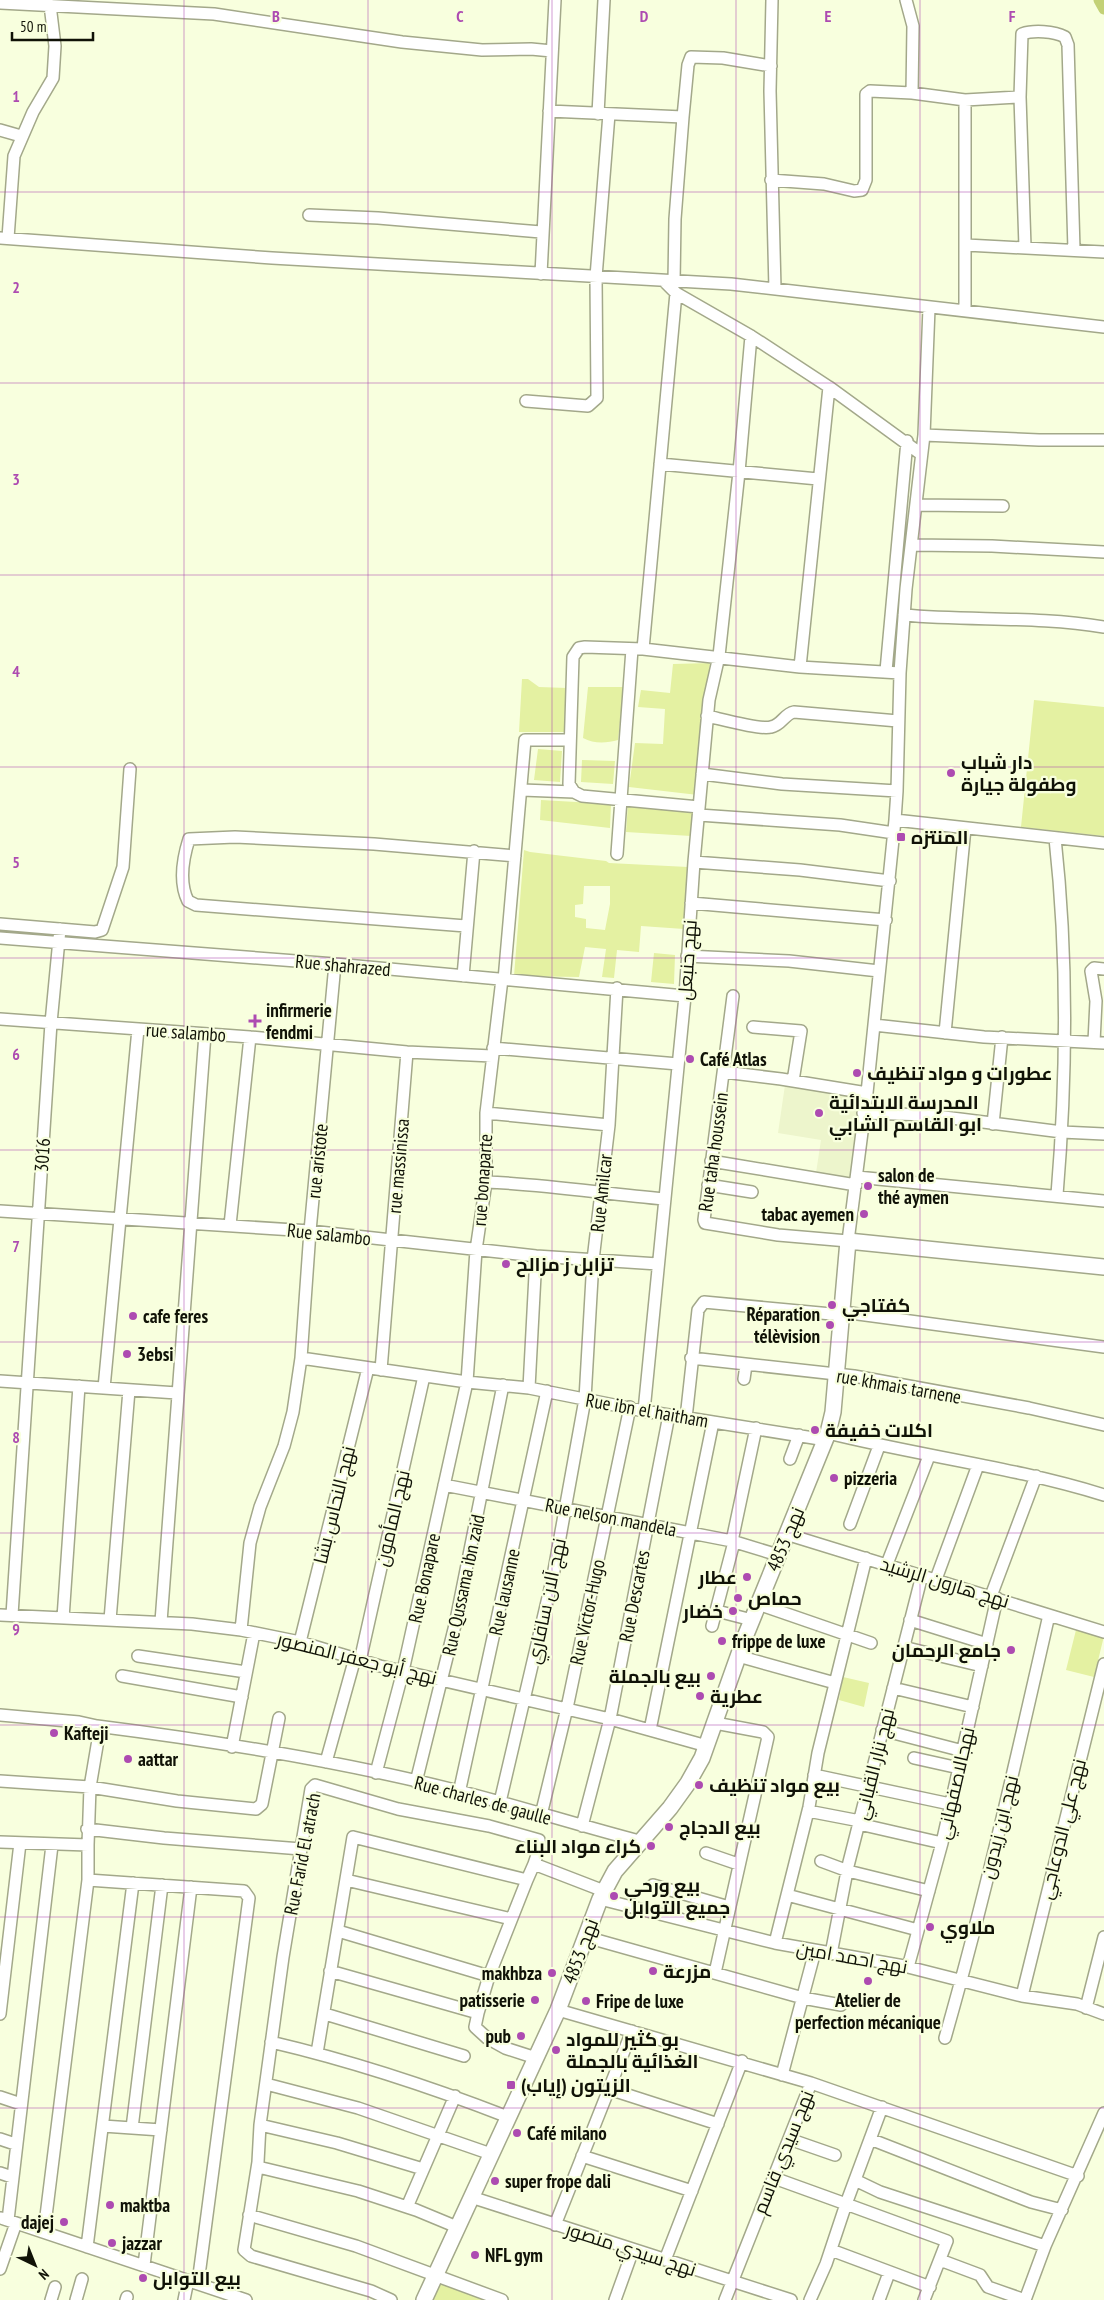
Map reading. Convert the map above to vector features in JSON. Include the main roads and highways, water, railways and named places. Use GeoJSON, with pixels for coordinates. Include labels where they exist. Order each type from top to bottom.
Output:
{"type":"FeatureCollection","features":[{"type":"Feature","properties":{"kind":"waterway"},"geometry":{"type":"LineString","coordinates":[[1099,0],[1104,9]]}},
{"type":"Feature","properties":{"kind":"place","name":"دار شباب وطفولة جيارة"},"geometry":{"type":"Point","coordinates":[951,773]}},
{"type":"Feature","properties":{"kind":"place","name":"المنتزه"},"geometry":{"type":"Point","coordinates":[901,837]}},
{"type":"Feature","properties":{"kind":"place","name":"infirmerie fendmi"},"geometry":{"type":"Point","coordinates":[255,1021]}},
{"type":"Feature","properties":{"kind":"place","name":"Café Atlas"},"geometry":{"type":"Point","coordinates":[690,1059]}},
{"type":"Feature","properties":{"kind":"place","name":"عطورات و مواد تنظيف"},"geometry":{"type":"Point","coordinates":[857,1073]}},
{"type":"Feature","properties":{"kind":"place","name":"المدرسة الابتدائية ابو القاسم الشابي"},"geometry":{"type":"Point","coordinates":[819,1113]}},
{"type":"Feature","properties":{"kind":"place","name":"salon de thé aymen"},"geometry":{"type":"Point","coordinates":[868,1186]}},
{"type":"Feature","properties":{"kind":"place","name":"tabac ayemen"},"geometry":{"type":"Point","coordinates":[864,1214]}},
{"type":"Feature","properties":{"kind":"place","name":"تزابل ز مزالح"},"geometry":{"type":"Point","coordinates":[506,1264]}},
{"type":"Feature","properties":{"kind":"place","name":"كفتاجي"},"geometry":{"type":"Point","coordinates":[832,1305]}},
{"type":"Feature","properties":{"kind":"place","name":"cafe feres"},"geometry":{"type":"Point","coordinates":[133,1316]}},
{"type":"Feature","properties":{"kind":"place","name":"Réparation télèvision"},"geometry":{"type":"Point","coordinates":[830,1325]}},
{"type":"Feature","properties":{"kind":"place","name":"3ebsi"},"geometry":{"type":"Point","coordinates":[127,1354]}},
{"type":"Feature","properties":{"kind":"place","name":"اكلات خفيفة"},"geometry":{"type":"Point","coordinates":[815,1430]}},
{"type":"Feature","properties":{"kind":"place","name":"pizzeria"},"geometry":{"type":"Point","coordinates":[834,1478]}},
{"type":"Feature","properties":{"kind":"place","name":"عطار"},"geometry":{"type":"Point","coordinates":[747,1577]}},
{"type":"Feature","properties":{"kind":"place","name":"حماص"},"geometry":{"type":"Point","coordinates":[738,1598]}},
{"type":"Feature","properties":{"kind":"place","name":"خضار"},"geometry":{"type":"Point","coordinates":[733,1611]}},
{"type":"Feature","properties":{"kind":"place","name":"frippe de luxe"},"geometry":{"type":"Point","coordinates":[722,1641]}},
{"type":"Feature","properties":{"kind":"place","name":"جامع الرحمان"},"geometry":{"type":"Point","coordinates":[1011,1650]}},
{"type":"Feature","properties":{"kind":"place","name":"بيع بالجملة"},"geometry":{"type":"Point","coordinates":[711,1676]}},
{"type":"Feature","properties":{"kind":"place","name":"عطرية"},"geometry":{"type":"Point","coordinates":[700,1696]}},
{"type":"Feature","properties":{"kind":"place","name":"Kafteji"},"geometry":{"type":"Point","coordinates":[54,1733]}},
{"type":"Feature","properties":{"kind":"place","name":"aattar"},"geometry":{"type":"Point","coordinates":[128,1759]}},
{"type":"Feature","properties":{"kind":"place","name":"بيع مواد تنظيف"},"geometry":{"type":"Point","coordinates":[699,1785]}},
{"type":"Feature","properties":{"kind":"place","name":"بيع الدجاج"},"geometry":{"type":"Point","coordinates":[669,1827]}},
{"type":"Feature","properties":{"kind":"place","name":"كراء مواد البناء"},"geometry":{"type":"Point","coordinates":[651,1846]}},
{"type":"Feature","properties":{"kind":"place","name":"بيع ورحي جميع التوابل"},"geometry":{"type":"Point","coordinates":[614,1896]}},
{"type":"Feature","properties":{"kind":"place","name":"ملاوي"},"geometry":{"type":"Point","coordinates":[930,1927]}},
{"type":"Feature","properties":{"kind":"place","name":"مزرعة"},"geometry":{"type":"Point","coordinates":[653,1971]}},
{"type":"Feature","properties":{"kind":"place","name":"makhbza"},"geometry":{"type":"Point","coordinates":[552,1973]}},
{"type":"Feature","properties":{"kind":"place","name":"Atelier de perfection mécanique"},"geometry":{"type":"Point","coordinates":[868,1981]}},
{"type":"Feature","properties":{"kind":"place","name":"patisserie"},"geometry":{"type":"Point","coordinates":[535,2000]}},
{"type":"Feature","properties":{"kind":"place","name":"Fripe de luxe"},"geometry":{"type":"Point","coordinates":[586,2001]}},
{"type":"Feature","properties":{"kind":"place","name":"pub"},"geometry":{"type":"Point","coordinates":[521,2036]}},
{"type":"Feature","properties":{"kind":"place","name":"بو كثير للمواد الغذائية بالجملة"},"geometry":{"type":"Point","coordinates":[556,2050]}},
{"type":"Feature","properties":{"kind":"place","name":"الزيتون (إياب)"},"geometry":{"type":"Point","coordinates":[511,2085]}},
{"type":"Feature","properties":{"kind":"place","name":"Café milano"},"geometry":{"type":"Point","coordinates":[517,2133]}},
{"type":"Feature","properties":{"kind":"place","name":"super frope dali"},"geometry":{"type":"Point","coordinates":[495,2181]}},
{"type":"Feature","properties":{"kind":"place","name":"maktba"},"geometry":{"type":"Point","coordinates":[110,2205]}},
{"type":"Feature","properties":{"kind":"place","name":"dajej"},"geometry":{"type":"Point","coordinates":[64,2222]}},
{"type":"Feature","properties":{"kind":"place","name":"jazzar"},"geometry":{"type":"Point","coordinates":[112,2243]}},
{"type":"Feature","properties":{"kind":"place","name":"NFL gym"},"geometry":{"type":"Point","coordinates":[475,2255]}},
{"type":"Feature","properties":{"kind":"place","name":"بيع التوابل"},"geometry":{"type":"Point","coordinates":[143,2278]}}]}
